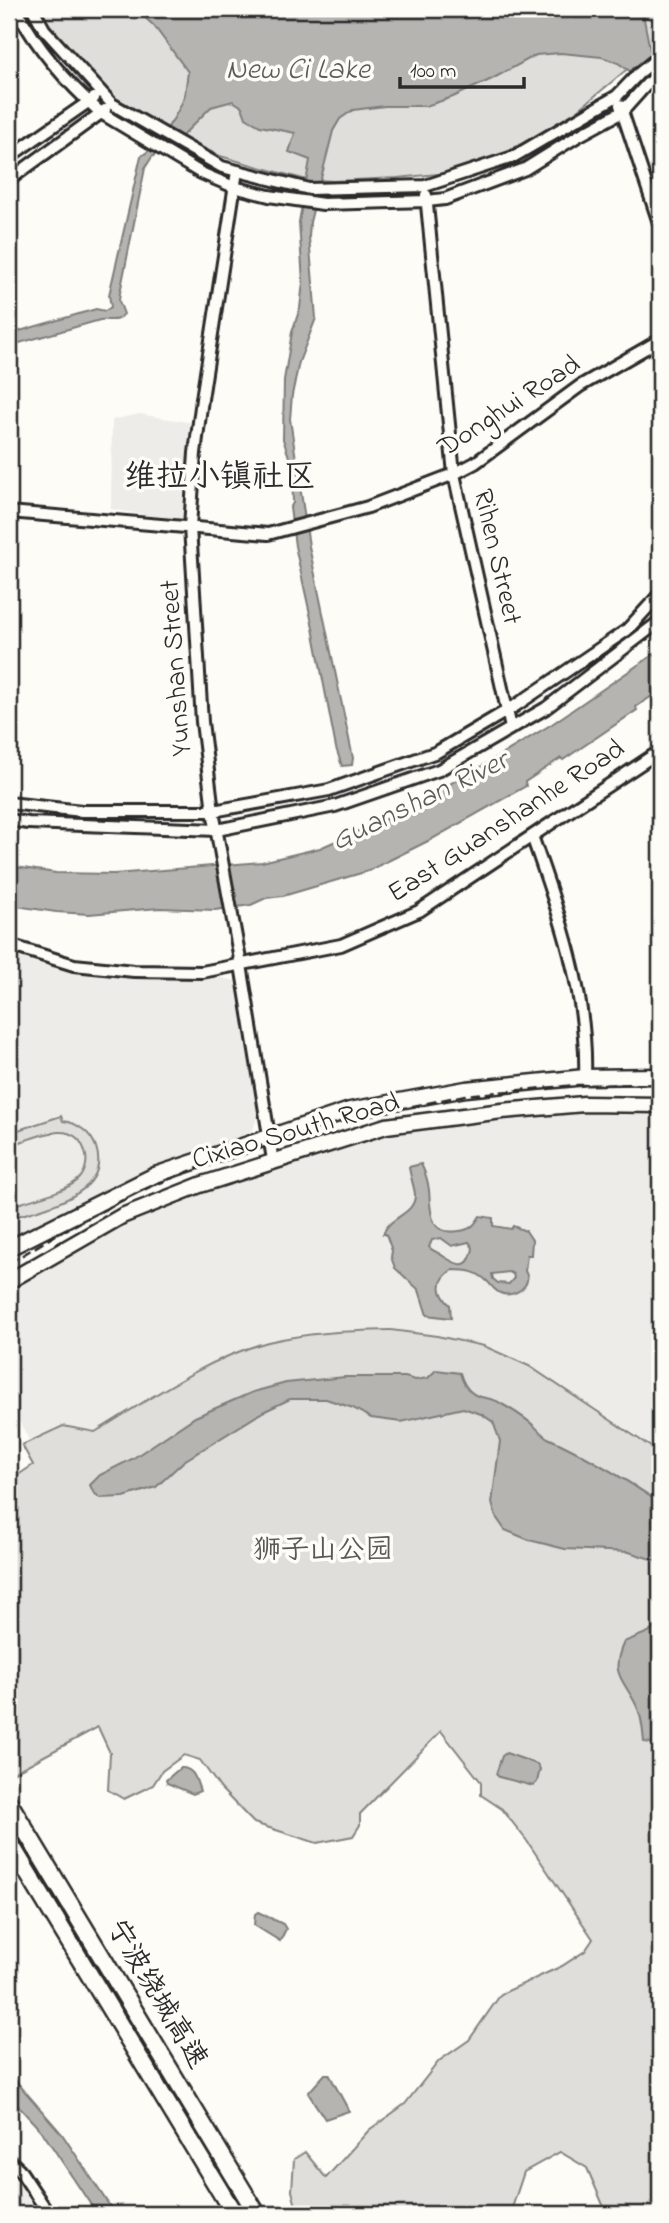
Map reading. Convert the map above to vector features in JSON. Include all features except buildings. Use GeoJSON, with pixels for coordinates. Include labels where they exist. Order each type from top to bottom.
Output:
{"type":"FeatureCollection","features":[{"type":"Feature","properties":{"kind":"highway","name":"宁波绕城高速"},"geometry":{"type":"LineString","coordinates":[[9,1803],[257,2214]]}},
{"type":"Feature","properties":{"kind":"highway","name":"宁波绕城高速"},"geometry":{"type":"LineString","coordinates":[[9,1842],[234,2214]]}},
{"type":"Feature","properties":{"kind":"main road","name":"Cixiao South Road"},"geometry":{"type":"LineString","coordinates":[[9,1248],[155,1175],[362,1108],[466,1089],[585,1077],[660,1076]]}},
{"type":"Feature","properties":{"kind":"main road","name":"Cixiao South Road"},"geometry":{"type":"LineString","coordinates":[[9,1281],[122,1216],[272,1160],[386,1126],[584,1104],[660,1105]]}},
{"type":"Feature","properties":{"kind":"street"},"geometry":{"type":"LineString","coordinates":[[16,9],[31,37],[88,102],[101,113],[201,173],[234,187],[269,196],[323,204],[445,199],[525,169],[622,112],[647,84],[660,75]]}},
{"type":"Feature","properties":{"kind":"street"},"geometry":{"type":"LineString","coordinates":[[33,9],[44,29],[112,104],[222,167],[309,189],[425,186],[513,157],[617,96],[658,57]]}},
{"type":"Feature","properties":{"kind":"street"},"geometry":{"type":"LineString","coordinates":[[9,157],[102,93]]}},
{"type":"Feature","properties":{"kind":"street"},"geometry":{"type":"LineString","coordinates":[[617,96],[660,226]]}},
{"type":"Feature","properties":{"kind":"street"},"geometry":{"type":"LineString","coordinates":[[9,180],[112,104]]}},
{"type":"Feature","properties":{"kind":"street","name":"Yunshan Street"},"geometry":{"type":"LineString","coordinates":[[237,171],[200,412],[190,527],[202,722],[213,811],[272,1160]]}},
{"type":"Feature","properties":{"kind":"street","name":"Rihen Street"},"geometry":{"type":"LineString","coordinates":[[425,186],[454,474],[511,728]]}},
{"type":"Feature","properties":{"kind":"street","name":"Donghui Road"},"geometry":{"type":"LineString","coordinates":[[9,512],[268,534],[368,506],[454,474],[475,463],[580,386],[660,340]]}},
{"type":"Feature","properties":{"kind":"street"},"geometry":{"type":"LineString","coordinates":[[9,803],[82,811],[213,811],[329,790],[437,752],[507,711],[626,630],[660,594]]}},
{"type":"Feature","properties":{"kind":"street"},"geometry":{"type":"LineString","coordinates":[[9,820],[217,830],[335,806],[439,770],[546,708],[660,621]]}},
{"type":"Feature","properties":{"kind":"street","name":"East Guanshanhe Road"},"geometry":{"type":"LineString","coordinates":[[9,945],[74,965],[134,971],[202,972],[341,945],[419,911],[660,751]]}},
{"type":"Feature","properties":{"kind":"street"},"geometry":{"type":"LineString","coordinates":[[532,836],[565,940],[581,1009],[586,1051],[585,1077]]}},
{"type":"Feature","properties":{"kind":"street"},"geometry":{"type":"LineString","coordinates":[[9,2160],[19,2169],[49,2214]]}},
{"type":"Feature","properties":{"kind":"shaded area"},"geometry":{"type":"Polygon","coordinates":[[[139,414],[194,423],[185,522],[111,509],[112,420],[139,414]]]}},
{"type":"Feature","properties":{"kind":"shaded area"},"geometry":{"type":"Polygon","coordinates":[[[9,952],[86,974],[219,977],[235,981],[258,1115],[253,1130],[100,1193],[9,1241],[9,952]]]}},
{"type":"Feature","properties":{"kind":"shaded area"},"geometry":{"type":"Polygon","coordinates":[[[587,1109],[660,1109],[660,1451],[530,1365],[484,1345],[391,1329],[300,1334],[266,1342],[229,1354],[95,1431],[62,1425],[29,1440],[9,1401],[9,1291],[124,1223],[203,1189],[387,1131],[587,1109]]]}},
{"type":"Feature","properties":{"kind":"shaded area"},"geometry":{"type":"Polygon","coordinates":[[[9,2175],[23,2189],[36,2214],[9,2214],[9,2175]]]}},
{"type":"Feature","properties":{"kind":"green space"},"geometry":{"type":"Polygon","coordinates":[[[39,9],[660,9],[660,44],[577,111],[523,145],[482,163],[448,173],[333,181],[303,179],[220,156],[174,134],[119,102],[48,26],[39,9]]]}},
{"type":"Feature","properties":{"kind":"green space"},"geometry":{"type":"Polygon","coordinates":[[[61,1116],[63,1121],[83,1130],[94,1142],[98,1164],[94,1177],[70,1197],[9,1219],[9,1207],[66,1187],[84,1172],[85,1152],[80,1141],[72,1134],[63,1132],[41,1135],[9,1146],[9,1133],[61,1116]]]}},
{"type":"Feature","properties":{"kind":"green space","name":"狮子山公园"},"geometry":{"type":"Polygon","coordinates":[[[391,1330],[484,1346],[529,1366],[660,1453],[660,2214],[607,2214],[587,2168],[560,2152],[524,2172],[510,2214],[298,2214],[292,2191],[294,2159],[305,2152],[326,2178],[369,2130],[405,2104],[439,2061],[469,2040],[501,1994],[562,1966],[585,1951],[593,1939],[527,1841],[502,1809],[481,1795],[481,1782],[441,1731],[360,1814],[360,1825],[353,1836],[317,1843],[254,1823],[221,1789],[200,1760],[184,1755],[162,1771],[153,1785],[124,1799],[108,1790],[110,1753],[98,1727],[9,1775],[9,1481],[33,1465],[22,1445],[63,1426],[95,1432],[200,1369],[245,1349],[314,1334],[391,1330]]]}},
{"type":"Feature","properties":{"kind":"water","name":"New Ci Lake"},"geometry":{"type":"Polygon","coordinates":[[[136,9],[567,9],[576,18],[595,17],[603,9],[642,9],[650,50],[660,66],[660,92],[618,63],[602,57],[561,53],[536,55],[492,79],[426,106],[385,106],[353,110],[340,119],[333,131],[310,222],[316,318],[299,362],[290,419],[309,546],[353,758],[352,765],[342,766],[336,748],[295,546],[290,508],[293,503],[292,466],[283,439],[284,380],[303,282],[299,222],[310,160],[289,152],[295,133],[260,126],[246,118],[242,107],[233,101],[211,107],[183,135],[152,157],[145,168],[120,293],[119,301],[124,314],[116,320],[100,320],[9,346],[9,334],[96,309],[105,311],[111,307],[109,295],[141,156],[160,138],[179,109],[185,94],[188,72],[154,26],[136,9]]]}},
{"type":"Feature","properties":{"kind":"water","name":"Guanshan River"},"geometry":{"type":"Polygon","coordinates":[[[660,650],[660,694],[655,694],[636,707],[637,710],[525,782],[526,786],[432,839],[368,871],[283,896],[266,898],[251,905],[215,910],[159,908],[89,914],[9,905],[9,866],[56,873],[114,874],[262,862],[320,848],[390,817],[486,764],[552,724],[660,650]]]}},
{"type":"Feature","properties":{"kind":"water"},"geometry":{"type":"Polygon","coordinates":[[[421,1164],[428,1183],[431,1214],[436,1226],[442,1230],[466,1230],[474,1225],[480,1216],[493,1218],[493,1226],[511,1229],[513,1226],[526,1231],[532,1240],[531,1255],[527,1255],[527,1281],[521,1290],[511,1294],[500,1293],[476,1273],[452,1270],[440,1286],[450,1305],[451,1318],[427,1315],[419,1290],[395,1268],[386,1234],[383,1234],[414,1202],[415,1192],[409,1167],[421,1164]],[[441,1238],[432,1240],[429,1247],[458,1264],[467,1262],[471,1257],[473,1248],[469,1242],[452,1246],[441,1238]],[[509,1272],[492,1274],[493,1279],[498,1283],[509,1284],[514,1278],[509,1272]]]}},
{"type":"Feature","properties":{"kind":"water"},"geometry":{"type":"Polygon","coordinates":[[[436,1370],[460,1373],[465,1386],[474,1394],[508,1408],[546,1437],[605,1468],[660,1503],[660,1562],[629,1552],[565,1549],[529,1540],[505,1530],[496,1517],[492,1503],[500,1441],[493,1422],[481,1414],[463,1408],[401,1422],[371,1418],[353,1408],[326,1399],[290,1399],[263,1412],[184,1461],[156,1487],[124,1497],[100,1498],[90,1485],[100,1475],[132,1459],[195,1417],[253,1392],[286,1383],[345,1377],[405,1377],[415,1380],[428,1378],[436,1370]]]}},
{"type":"Feature","properties":{"kind":"water"},"geometry":{"type":"Polygon","coordinates":[[[660,1621],[660,1742],[657,1744],[644,1742],[639,1713],[620,1677],[618,1663],[624,1642],[651,1631],[660,1621]]]}},
{"type":"Feature","properties":{"kind":"water"},"geometry":{"type":"Polygon","coordinates":[[[506,1753],[537,1764],[540,1769],[537,1782],[533,1786],[496,1774],[502,1756],[506,1753]]]}},
{"type":"Feature","properties":{"kind":"water"},"geometry":{"type":"Polygon","coordinates":[[[180,1768],[191,1772],[200,1791],[193,1794],[167,1783],[166,1780],[180,1768]]]}},
{"type":"Feature","properties":{"kind":"water"},"geometry":{"type":"Polygon","coordinates":[[[258,1912],[283,1924],[286,1929],[280,1941],[254,1925],[255,1914],[258,1912]]]}},
{"type":"Feature","properties":{"kind":"water"},"geometry":{"type":"Polygon","coordinates":[[[9,2073],[62,2134],[115,2214],[97,2214],[43,2133],[9,2096],[9,2073]]]}},
{"type":"Feature","properties":{"kind":"water"},"geometry":{"type":"Polygon","coordinates":[[[325,2074],[329,2074],[349,2111],[325,2119],[308,2093],[325,2074]]]}},
{"type":"Feature","properties":{"kind":"railway"},"geometry":{"type":"LineString","coordinates":[[9,1263],[140,1191],[225,1157],[334,1123],[465,1095],[577,1085],[660,1084]]}},
{"type":"Feature","properties":{"kind":"district","name":"维拉小镇社区"},"geometry":{"type":"Point","coordinates":[220,478]}}]}
